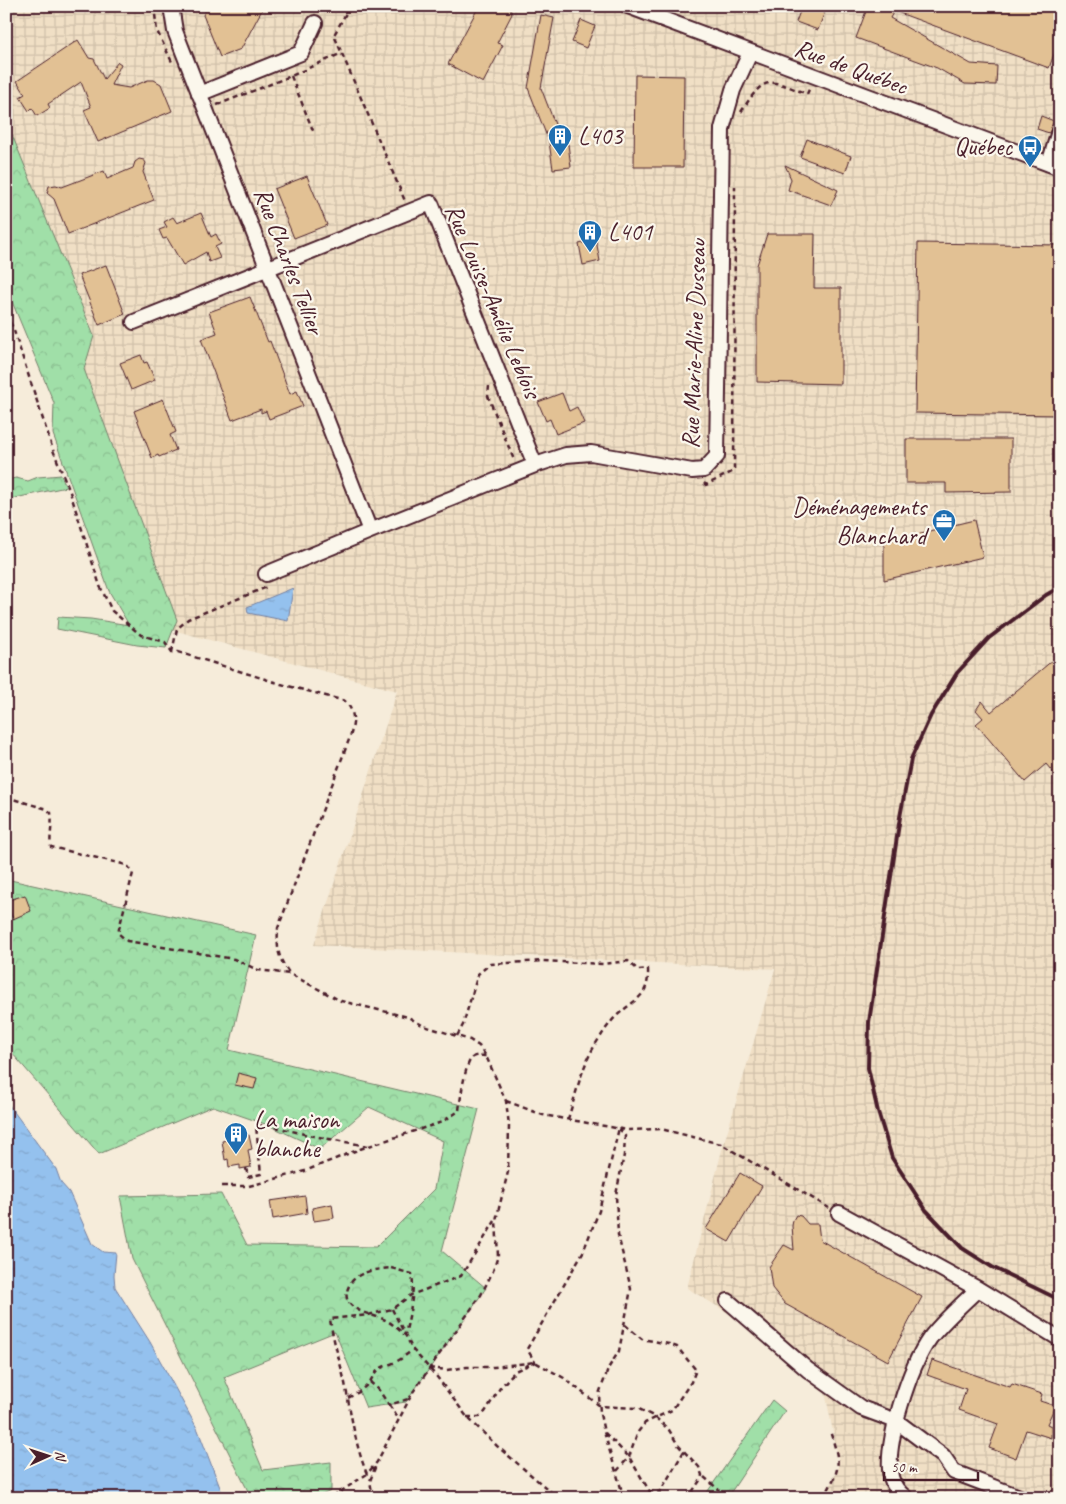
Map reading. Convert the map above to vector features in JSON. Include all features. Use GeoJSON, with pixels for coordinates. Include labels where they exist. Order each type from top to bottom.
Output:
{"type":"FeatureCollection","features":[{"type":"Feature","properties":{"kind":"street","name":"Rue Charles Tellier"},"geometry":{"type":"LineString","coordinates":[[171,6],[174,31],[370,530]]}},
{"type":"Feature","properties":{"kind":"street","name":"Rue de Québec"},"geometry":{"type":"LineString","coordinates":[[628,6],[1054,166]]}},
{"type":"Feature","properties":{"kind":"street"},"geometry":{"type":"LineString","coordinates":[[199,94],[301,53],[315,23]]}},
{"type":"Feature","properties":{"kind":"street","name":"Rue Marie-Aline Dusseau"},"geometry":{"type":"LineString","coordinates":[[270,579],[370,530],[566,454],[591,453],[692,471],[704,470],[717,456],[722,129],[733,90],[750,53]]}},
{"type":"Feature","properties":{"kind":"street"},"geometry":{"type":"LineString","coordinates":[[1054,166],[1060,128]]}},
{"type":"Feature","properties":{"kind":"street","name":"Rue Louise-Amélie Leblois"},"geometry":{"type":"LineString","coordinates":[[134,322],[431,203],[535,465]]}},
{"type":"Feature","properties":{"kind":"street"},"geometry":{"type":"LineString","coordinates":[[839,1213],[978,1289],[1060,1339]]}},
{"type":"Feature","properties":{"kind":"street"},"geometry":{"type":"LineString","coordinates":[[906,1498],[899,1493],[891,1477],[890,1455],[896,1421],[908,1381],[930,1338],[978,1289]]}},
{"type":"Feature","properties":{"kind":"street"},"geometry":{"type":"LineString","coordinates":[[728,1301],[808,1370],[861,1408],[896,1421],[944,1456],[954,1472],[1022,1498]]}},
{"type":"Feature","properties":{"kind":"path"},"geometry":{"type":"LineString","coordinates":[[350,6],[334,35],[410,212]]}},
{"type":"Feature","properties":{"kind":"path"},"geometry":{"type":"LineString","coordinates":[[206,110],[342,53]]}},
{"type":"Feature","properties":{"kind":"path"},"geometry":{"type":"LineString","coordinates":[[291,76],[314,133]]}},
{"type":"Feature","properties":{"kind":"path"},"geometry":{"type":"LineString","coordinates":[[740,115],[755,90],[767,82],[779,83],[807,94],[814,77]]}},
{"type":"Feature","properties":{"kind":"path"},"geometry":{"type":"LineString","coordinates":[[692,471],[706,485],[734,471],[735,179]]}},
{"type":"Feature","properties":{"kind":"path"},"geometry":{"type":"LineString","coordinates":[[6,314],[53,450],[70,492],[100,586],[112,611],[141,635],[165,642],[172,652]]}},
{"type":"Feature","properties":{"kind":"path"},"geometry":{"type":"LineString","coordinates":[[489,380],[488,396],[514,458],[514,474]]}},
{"type":"Feature","properties":{"kind":"path"},"geometry":{"type":"LineString","coordinates":[[172,652],[177,628],[188,618],[270,579]]}},
{"type":"Feature","properties":{"kind":"path"},"geometry":{"type":"LineString","coordinates":[[172,652],[178,652],[281,684],[345,701],[354,714],[350,737],[278,928],[277,944],[280,962],[290,974]]}},
{"type":"Feature","properties":{"kind":"path"},"geometry":{"type":"LineString","coordinates":[[6,797],[47,809],[51,813],[53,823],[51,847],[127,865],[133,873],[118,934],[126,941],[234,958],[258,970],[290,974],[341,1001],[408,1017],[424,1026],[474,1043],[486,1056],[506,1101],[510,1125],[508,1172],[496,1220],[498,1256],[481,1295],[412,1392],[398,1418],[370,1481],[373,1498]]}},
{"type":"Feature","properties":{"kind":"path"},"geometry":{"type":"LineString","coordinates":[[457,1036],[463,1024],[478,974],[490,964],[543,961],[603,964],[628,961],[638,970],[648,970],[648,986],[642,996],[619,1014],[600,1037],[586,1063],[568,1119]]}},
{"type":"Feature","properties":{"kind":"path"},"geometry":{"type":"LineString","coordinates":[[222,1186],[249,1186],[305,1171],[369,1146],[442,1122],[459,1111],[471,1058],[477,1055],[486,1056]]}},
{"type":"Feature","properties":{"kind":"path"},"geometry":{"type":"LineString","coordinates":[[506,1101],[543,1115],[619,1128],[661,1129],[721,1144],[839,1213]]}},
{"type":"Feature","properties":{"kind":"path"},"geometry":{"type":"LineString","coordinates":[[246,1168],[248,1177],[261,1174],[256,1126],[268,1125],[308,1135],[369,1146]]}},
{"type":"Feature","properties":{"kind":"path"},"geometry":{"type":"LineString","coordinates":[[619,1128],[626,1136],[616,1196],[618,1235],[631,1289],[619,1351],[609,1367],[599,1394],[604,1432],[624,1498]]}},
{"type":"Feature","properties":{"kind":"path"},"geometry":{"type":"LineString","coordinates":[[619,1128],[599,1211],[583,1252],[527,1349],[534,1362],[564,1378],[600,1406],[636,1408],[655,1417],[699,1467],[702,1475],[701,1479],[688,1498]]}},
{"type":"Feature","properties":{"kind":"path"},"geometry":{"type":"LineString","coordinates":[[367,1474],[359,1455],[348,1398],[332,1340],[330,1319],[368,1315],[392,1309],[411,1295],[461,1276],[496,1220]]}},
{"type":"Feature","properties":{"kind":"path"},"geometry":{"type":"LineString","coordinates":[[391,1268],[412,1274],[414,1283],[405,1335],[384,1319],[368,1315],[350,1306],[347,1298],[348,1288],[352,1281],[360,1274],[391,1268]]}},
{"type":"Feature","properties":{"kind":"path"},"geometry":{"type":"LineString","coordinates":[[392,1309],[413,1350],[467,1417],[497,1446],[558,1498]]}},
{"type":"Feature","properties":{"kind":"path"},"geometry":{"type":"LineString","coordinates":[[617,1472],[629,1457],[638,1432],[655,1417],[672,1410],[691,1382],[696,1370],[677,1347],[642,1339],[623,1323]]}},
{"type":"Feature","properties":{"kind":"path"},"geometry":{"type":"LineString","coordinates":[[348,1398],[359,1392],[370,1382],[373,1375],[382,1366],[398,1361],[413,1350]]}},
{"type":"Feature","properties":{"kind":"path"},"geometry":{"type":"LineString","coordinates":[[429,1368],[447,1370],[534,1362]]}},
{"type":"Feature","properties":{"kind":"path"},"geometry":{"type":"LineString","coordinates":[[467,1417],[479,1417],[485,1412],[500,1388],[515,1371],[534,1362]]}},
{"type":"Feature","properties":{"kind":"path"},"geometry":{"type":"LineString","coordinates":[[370,1382],[378,1389],[398,1418]]}},
{"type":"Feature","properties":{"kind":"path"},"geometry":{"type":"LineString","coordinates":[[389,1405],[408,1399]]}},
{"type":"Feature","properties":{"kind":"path"},"geometry":{"type":"LineString","coordinates":[[824,1498],[838,1469],[838,1457],[830,1431]]}},
{"type":"Feature","properties":{"kind":"path"},"geometry":{"type":"LineString","coordinates":[[604,1432],[629,1457],[650,1492],[659,1498]]}},
{"type":"Feature","properties":{"kind":"path"},"geometry":{"type":"LineString","coordinates":[[641,1498],[650,1492],[660,1492],[684,1451]]}},
{"type":"Feature","properties":{"kind":"path"},"geometry":{"type":"LineString","coordinates":[[331,1498],[367,1474],[377,1462]]}},
{"type":"Feature","properties":{"kind":"path"},"geometry":{"type":"LineString","coordinates":[[704,1477],[718,1489],[722,1498]]}},
{"type":"Feature","properties":{"kind":"shaded area"},"geometry":{"type":"Polygon","coordinates":[[[6,6],[1060,6],[1060,1498],[824,1498],[838,1469],[838,1457],[825,1392],[743,1322],[687,1288],[722,1150],[775,969],[314,945],[397,691],[158,626],[6,231],[6,6]]]}},
{"type":"Feature","properties":{"kind":"green space"},"geometry":{"type":"Polygon","coordinates":[[[6,120],[94,336],[84,369],[177,620],[166,648],[137,645],[57,629],[58,617],[91,619],[129,625],[109,591],[53,434],[54,403],[8,292],[6,292],[6,120]]]}},
{"type":"Feature","properties":{"kind":"green space"},"geometry":{"type":"Polygon","coordinates":[[[61,475],[66,487],[6,500],[6,480],[16,478],[28,481],[38,477],[61,475]]]}},
{"type":"Feature","properties":{"kind":"green space"},"geometry":{"type":"Polygon","coordinates":[[[6,879],[256,935],[229,1050],[479,1109],[442,1251],[486,1288],[406,1402],[366,1408],[335,1332],[224,1377],[263,1470],[331,1462],[331,1491],[314,1498],[251,1497],[132,1259],[120,1196],[221,1194],[247,1245],[376,1247],[434,1189],[443,1141],[369,1107],[320,1149],[268,1125],[213,1106],[99,1154],[6,1046],[6,879]]]}},
{"type":"Feature","properties":{"kind":"green space"},"geometry":{"type":"Polygon","coordinates":[[[772,1400],[785,1411],[727,1498],[703,1498],[772,1400]]]}},
{"type":"Feature","properties":{"kind":"water"},"geometry":{"type":"Polygon","coordinates":[[[293,588],[288,621],[248,613],[247,607],[293,588]]]}},
{"type":"Feature","properties":{"kind":"water"},"geometry":{"type":"Polygon","coordinates":[[[6,1101],[56,1169],[61,1183],[69,1192],[92,1244],[103,1252],[116,1253],[115,1287],[150,1342],[198,1430],[224,1498],[6,1498],[6,1101]]]}},
{"type":"Feature","properties":{"kind":"building"},"geometry":{"type":"Polygon","coordinates":[[[208,6],[264,6],[241,49],[220,57],[203,15],[208,6]]]}},
{"type":"Feature","properties":{"kind":"building"},"geometry":{"type":"Polygon","coordinates":[[[479,6],[492,6],[498,9],[502,6],[509,6],[512,14],[497,43],[503,45],[483,83],[448,64],[479,6]]]}},
{"type":"Feature","properties":{"kind":"building"},"geometry":{"type":"Polygon","coordinates":[[[802,6],[827,6],[818,30],[796,22],[802,6]]]}},
{"type":"Feature","properties":{"kind":"building"},"geometry":{"type":"Polygon","coordinates":[[[868,6],[1060,6],[1060,38],[1049,68],[894,11],[890,18],[971,64],[997,66],[996,85],[965,84],[937,68],[856,38],[868,6]]]}},
{"type":"Feature","properties":{"kind":"building"},"geometry":{"type":"Polygon","coordinates":[[[541,15],[554,18],[541,88],[563,145],[568,144],[571,167],[553,169],[549,142],[528,88],[541,15]]]}},
{"type":"Feature","properties":{"kind":"building"},"geometry":{"type":"Polygon","coordinates":[[[581,20],[595,26],[586,48],[572,42],[581,20]]]}},
{"type":"Feature","properties":{"kind":"building"},"geometry":{"type":"Polygon","coordinates":[[[78,40],[89,58],[94,59],[104,79],[118,62],[121,64],[111,85],[129,88],[148,80],[154,80],[161,84],[172,111],[98,142],[84,110],[91,107],[81,82],[48,104],[50,108],[37,116],[32,108],[29,111],[20,97],[25,94],[17,81],[78,40]]]}},
{"type":"Feature","properties":{"kind":"building"},"geometry":{"type":"Polygon","coordinates":[[[635,75],[684,76],[683,167],[634,167],[635,75]]]}},
{"type":"Feature","properties":{"kind":"building"},"geometry":{"type":"Polygon","coordinates":[[[1041,116],[1054,121],[1049,133],[1037,129],[1041,116]]]}},
{"type":"Feature","properties":{"kind":"building"},"geometry":{"type":"Polygon","coordinates":[[[807,139],[851,156],[845,173],[800,157],[807,139]]]}},
{"type":"Feature","properties":{"kind":"building"},"geometry":{"type":"Polygon","coordinates":[[[139,159],[144,160],[146,163],[143,172],[154,200],[68,234],[54,199],[47,193],[49,186],[56,185],[62,187],[104,171],[107,179],[133,168],[135,162],[139,159]]]}},
{"type":"Feature","properties":{"kind":"building"},"geometry":{"type":"Polygon","coordinates":[[[785,165],[838,190],[831,205],[788,190],[791,179],[785,165]]]}},
{"type":"Feature","properties":{"kind":"building"},"geometry":{"type":"Polygon","coordinates":[[[307,176],[327,225],[294,238],[274,189],[307,176]]]}},
{"type":"Feature","properties":{"kind":"building"},"geometry":{"type":"Polygon","coordinates":[[[201,213],[211,237],[216,234],[221,244],[215,247],[220,258],[209,262],[206,252],[183,265],[167,238],[163,239],[159,230],[167,227],[164,222],[173,217],[177,223],[201,213]]]}},
{"type":"Feature","properties":{"kind":"building"},"geometry":{"type":"Polygon","coordinates":[[[767,234],[815,234],[814,288],[841,288],[841,384],[757,382],[757,265],[767,234]]]}},
{"type":"Feature","properties":{"kind":"building","name":"L401"},"geometry":{"type":"Polygon","coordinates":[[[596,240],[600,261],[583,265],[579,244],[596,240]]]}},
{"type":"Feature","properties":{"kind":"building"},"geometry":{"type":"Polygon","coordinates":[[[918,243],[1060,245],[1060,415],[915,413],[918,243]]]}},
{"type":"Feature","properties":{"kind":"building"},"geometry":{"type":"Polygon","coordinates":[[[106,265],[125,314],[99,325],[79,275],[106,265]]]}},
{"type":"Feature","properties":{"kind":"building"},"geometry":{"type":"Polygon","coordinates":[[[250,297],[268,342],[270,341],[290,394],[297,391],[303,406],[269,419],[266,411],[261,413],[261,409],[232,420],[201,339],[217,333],[209,312],[250,297]]]}},
{"type":"Feature","properties":{"kind":"building"},"geometry":{"type":"Polygon","coordinates":[[[141,355],[144,363],[147,362],[155,380],[131,390],[120,363],[141,355]]]}},
{"type":"Feature","properties":{"kind":"building"},"geometry":{"type":"Polygon","coordinates":[[[562,393],[569,411],[577,407],[584,423],[556,434],[550,419],[546,421],[538,402],[562,393]]]}},
{"type":"Feature","properties":{"kind":"building"},"geometry":{"type":"Polygon","coordinates":[[[163,399],[176,432],[170,435],[176,450],[152,458],[134,411],[163,399]]]}},
{"type":"Feature","properties":{"kind":"building"},"geometry":{"type":"Polygon","coordinates":[[[906,439],[1011,439],[1011,492],[946,493],[946,483],[906,483],[906,439]]]}},
{"type":"Feature","properties":{"kind":"building"},"geometry":{"type":"Polygon","coordinates":[[[974,520],[983,557],[884,580],[884,542],[974,520]]]}},
{"type":"Feature","properties":{"kind":"building"},"geometry":{"type":"Polygon","coordinates":[[[1060,654],[1060,781],[1046,764],[1025,782],[976,724],[983,718],[976,710],[982,701],[991,712],[1060,654]]]}},
{"type":"Feature","properties":{"kind":"building"},"geometry":{"type":"Polygon","coordinates":[[[25,895],[31,911],[13,919],[6,901],[25,895]]]}},
{"type":"Feature","properties":{"kind":"building"},"geometry":{"type":"Polygon","coordinates":[[[238,1073],[257,1078],[254,1089],[235,1085],[238,1073]]]}},
{"type":"Feature","properties":{"kind":"building","name":"La maison blanche"},"geometry":{"type":"Polygon","coordinates":[[[249,1135],[252,1149],[248,1150],[251,1167],[240,1169],[240,1165],[229,1167],[228,1159],[225,1160],[222,1141],[249,1135]]]}},
{"type":"Feature","properties":{"kind":"building"},"geometry":{"type":"Polygon","coordinates":[[[740,1173],[762,1186],[729,1242],[706,1229],[740,1173]]]}},
{"type":"Feature","properties":{"kind":"building"},"geometry":{"type":"Polygon","coordinates":[[[305,1196],[307,1213],[273,1219],[270,1201],[305,1196]]]}},
{"type":"Feature","properties":{"kind":"building"},"geometry":{"type":"Polygon","coordinates":[[[332,1204],[334,1218],[314,1221],[312,1208],[332,1204]]]}},
{"type":"Feature","properties":{"kind":"building"},"geometry":{"type":"Polygon","coordinates":[[[796,1215],[801,1216],[808,1224],[818,1224],[820,1240],[922,1297],[888,1361],[785,1304],[772,1288],[769,1267],[784,1245],[794,1250],[792,1226],[796,1215]]]}},
{"type":"Feature","properties":{"kind":"building"},"geometry":{"type":"Polygon","coordinates":[[[932,1360],[1010,1387],[1012,1384],[1042,1394],[1040,1401],[1055,1406],[1047,1424],[1051,1426],[1051,1438],[1026,1430],[1016,1458],[989,1448],[998,1424],[959,1410],[966,1389],[927,1375],[932,1360]]]}},
{"type":"Feature","properties":{"kind":"railway"},"geometry":{"type":"LineString","coordinates":[[1060,587],[1046,595],[989,638],[957,673],[931,715],[911,759],[900,817],[869,1022],[868,1068],[878,1112],[892,1158],[926,1210],[962,1248],[992,1267],[1060,1300]]}},
{"type":"Feature","properties":{"kind":"place","name":"L403"},"geometry":{"type":"Point","coordinates":[560,157]}},
{"type":"Feature","properties":{"kind":"place","name":"Québec"},"geometry":{"type":"Point","coordinates":[1030,168]}},
{"type":"Feature","properties":{"kind":"place","name":"L401"},"geometry":{"type":"Point","coordinates":[590,253]}},
{"type":"Feature","properties":{"kind":"place","name":"Déménagements Blanchard"},"geometry":{"type":"Point","coordinates":[944,542]}},
{"type":"Feature","properties":{"kind":"place","name":"La maison blanche"},"geometry":{"type":"Point","coordinates":[236,1155]}}]}
